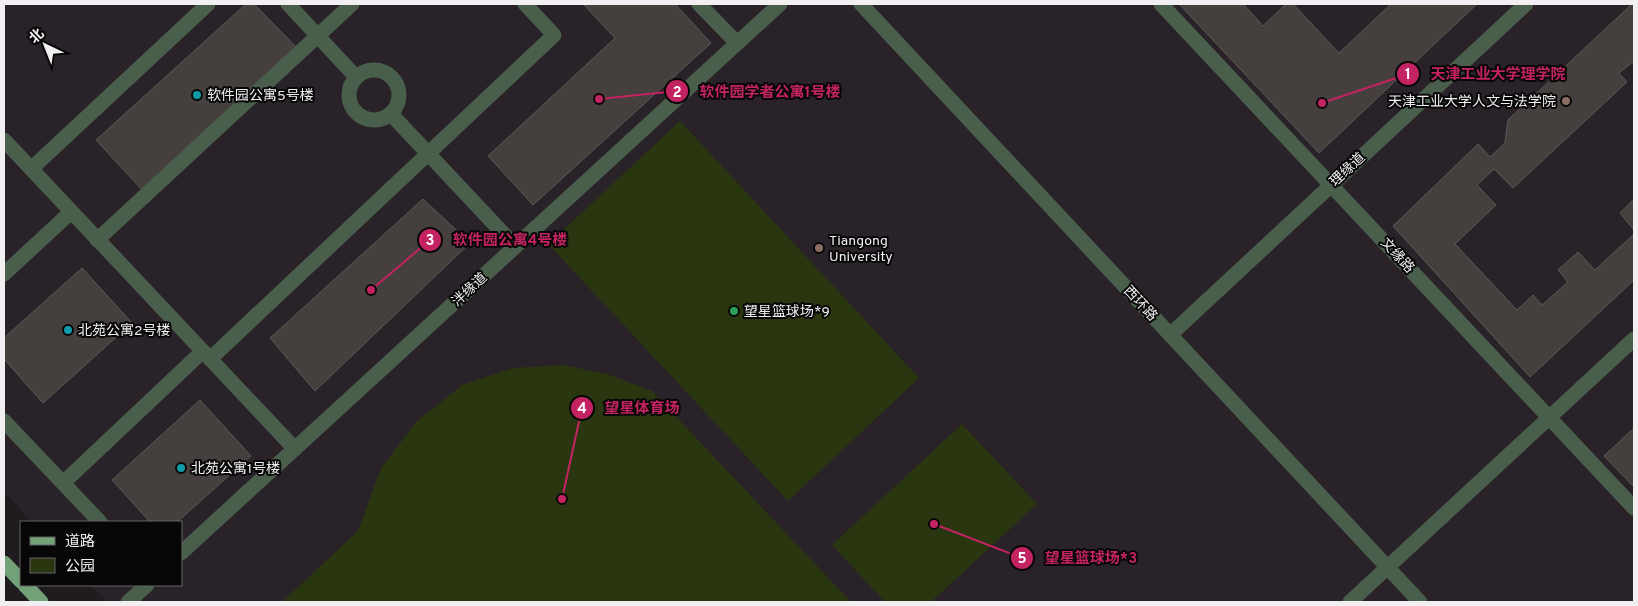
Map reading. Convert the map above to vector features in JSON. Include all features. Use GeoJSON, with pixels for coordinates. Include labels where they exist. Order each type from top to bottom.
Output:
{"type":"FeatureCollection","features":[{"type":"Feature","properties":{"kind":"main road"},"geometry":{"type":"LineString","coordinates":[[4,563],[20,580]]}},
{"type":"Feature","properties":{"kind":"main road"},"geometry":{"type":"LineString","coordinates":[[25,586],[41,602]]}},
{"type":"Feature","properties":{"kind":"street"},"geometry":{"type":"LineString","coordinates":[[31,169],[208,4]]}},
{"type":"Feature","properties":{"kind":"street"},"geometry":{"type":"LineString","coordinates":[[288,4],[356,77]]}},
{"type":"Feature","properties":{"kind":"street"},"geometry":{"type":"LineString","coordinates":[[97,240],[352,4]]}},
{"type":"Feature","properties":{"kind":"street"},"geometry":{"type":"LineString","coordinates":[[63,483],[428,154],[554,35],[525,4]]}},
{"type":"Feature","properties":{"kind":"street"},"geometry":{"type":"LineString","coordinates":[[700,4],[737,43]]}},
{"type":"Feature","properties":{"kind":"street","name":"泮缘道"},"geometry":{"type":"LineString","coordinates":[[182,552],[780,4]]}},
{"type":"Feature","properties":{"kind":"street","name":"西环路"},"geometry":{"type":"LineString","coordinates":[[861,4],[1420,602]]}},
{"type":"Feature","properties":{"kind":"street","name":"文缘路"},"geometry":{"type":"LineString","coordinates":[[1161,4],[1634,508]]}},
{"type":"Feature","properties":{"kind":"street","name":"理缘道"},"geometry":{"type":"LineString","coordinates":[[1170,335],[1526,4]]}},
{"type":"Feature","properties":{"kind":"street"},"geometry":{"type":"LineString","coordinates":[[370,70],[379,70],[393,78],[399,92],[396,108],[391,114],[375,121],[366,120],[356,113],[349,101],[348,93],[356,77],[370,70]]}},
{"type":"Feature","properties":{"kind":"street"},"geometry":{"type":"LineString","coordinates":[[391,114],[515,246]]}},
{"type":"Feature","properties":{"kind":"street"},"geometry":{"type":"LineString","coordinates":[[4,140],[295,449]]}},
{"type":"Feature","properties":{"kind":"street"},"geometry":{"type":"LineString","coordinates":[[4,274],[71,212]]}},
{"type":"Feature","properties":{"kind":"street"},"geometry":{"type":"LineString","coordinates":[[1350,602],[1634,339]]}},
{"type":"Feature","properties":{"kind":"street"},"geometry":{"type":"LineString","coordinates":[[4,421],[99,521]]}},
{"type":"Feature","properties":{"kind":"street"},"geometry":{"type":"LineString","coordinates":[[128,602],[146,586]]}},
{"type":"Feature","properties":{"kind":"shaded area","name":"Tiangong University"},"geometry":{"type":"Polygon","coordinates":[[[4,4],[1634,4],[1634,602],[107,602],[91,586],[182,586],[182,521],[31,521],[4,492],[4,4]]]}},
{"type":"Feature","properties":{"kind":"green space","name":"望星篮球场*9"},"geometry":{"type":"Polygon","coordinates":[[[680,121],[919,378],[788,501],[548,244],[680,121]]]}},
{"type":"Feature","properties":{"kind":"green space"},"geometry":{"type":"Polygon","coordinates":[[[563,365],[607,374],[652,391],[851,602],[282,602],[358,531],[381,468],[416,422],[462,385],[514,368],[563,365]]]}},
{"type":"Feature","properties":{"kind":"green space"},"geometry":{"type":"Polygon","coordinates":[[[962,424],[1037,504],[931,602],[885,602],[832,545],[962,424]]]}},
{"type":"Feature","properties":{"kind":"building","name":"软件园公寓5号楼"},"geometry":{"type":"Polygon","coordinates":[[[246,4],[254,4],[298,49],[144,192],[96,140],[246,4]]]}},
{"type":"Feature","properties":{"kind":"building"},"geometry":{"type":"Polygon","coordinates":[[[583,4],[675,4],[711,43],[533,205],[488,156],[615,38],[583,4]]]}},
{"type":"Feature","properties":{"kind":"building"},"geometry":{"type":"Polygon","coordinates":[[[1179,4],[1246,4],[1244,5],[1263,26],[1286,4],[1293,4],[1339,53],[1391,4],[1477,4],[1319,153],[1179,4]]]}},
{"type":"Feature","properties":{"kind":"building"},"geometry":{"type":"Polygon","coordinates":[[[1634,4],[1634,61],[1619,73],[1627,82],[1513,188],[1494,169],[1477,185],[1496,205],[1455,244],[1517,310],[1533,295],[1542,305],[1568,282],[1558,270],[1578,252],[1595,270],[1634,234],[1634,280],[1530,377],[1393,226],[1478,144],[1490,157],[1505,143],[1508,120],[1634,4]]]}},
{"type":"Feature","properties":{"kind":"building"},"geometry":{"type":"Polygon","coordinates":[[[423,199],[470,243],[315,391],[270,338],[423,199]]]}},
{"type":"Feature","properties":{"kind":"building"},"geometry":{"type":"Polygon","coordinates":[[[1634,199],[1634,230],[1620,213],[1634,199]]]}},
{"type":"Feature","properties":{"kind":"building","name":"北苑公寓2号楼"},"geometry":{"type":"Polygon","coordinates":[[[82,268],[132,323],[43,403],[4,359],[4,338],[82,268]]]}},
{"type":"Feature","properties":{"kind":"building","name":"北苑公寓1号楼"},"geometry":{"type":"Polygon","coordinates":[[[200,400],[251,456],[178,521],[149,521],[112,480],[200,400]]]}},
{"type":"Feature","properties":{"kind":"building"},"geometry":{"type":"Polygon","coordinates":[[[1634,428],[1634,487],[1604,456],[1634,428]]]}},
{"type":"Feature","properties":{"kind":"place","name":"软件园公寓5号楼"},"geometry":{"type":"Point","coordinates":[197,95]}},
{"type":"Feature","properties":{"kind":"place","name":"软件园学者公寓1号楼"},"geometry":{"type":"Point","coordinates":[599,99]}},
{"type":"Feature","properties":{"kind":"place","name":"天津工业大学人文与法学院"},"geometry":{"type":"Point","coordinates":[1566,101]}},
{"type":"Feature","properties":{"kind":"place","name":"天津工业大学理学院"},"geometry":{"type":"Point","coordinates":[1322,103]}},
{"type":"Feature","properties":{"kind":"place","name":"Tiangong University"},"geometry":{"type":"Point","coordinates":[819,248]}},
{"type":"Feature","properties":{"kind":"place","name":"软件园公寓4号楼"},"geometry":{"type":"Point","coordinates":[371,290]}},
{"type":"Feature","properties":{"kind":"place","name":"望星篮球场*9"},"geometry":{"type":"Point","coordinates":[734,311]}},
{"type":"Feature","properties":{"kind":"place","name":"北苑公寓2号楼"},"geometry":{"type":"Point","coordinates":[68,330]}},
{"type":"Feature","properties":{"kind":"place","name":"北苑公寓1号楼"},"geometry":{"type":"Point","coordinates":[181,468]}},
{"type":"Feature","properties":{"kind":"place","name":"望星体育场"},"geometry":{"type":"Point","coordinates":[562,499]}},
{"type":"Feature","properties":{"kind":"place","name":"望星篮球场*3"},"geometry":{"type":"Point","coordinates":[934,524]}}]}
